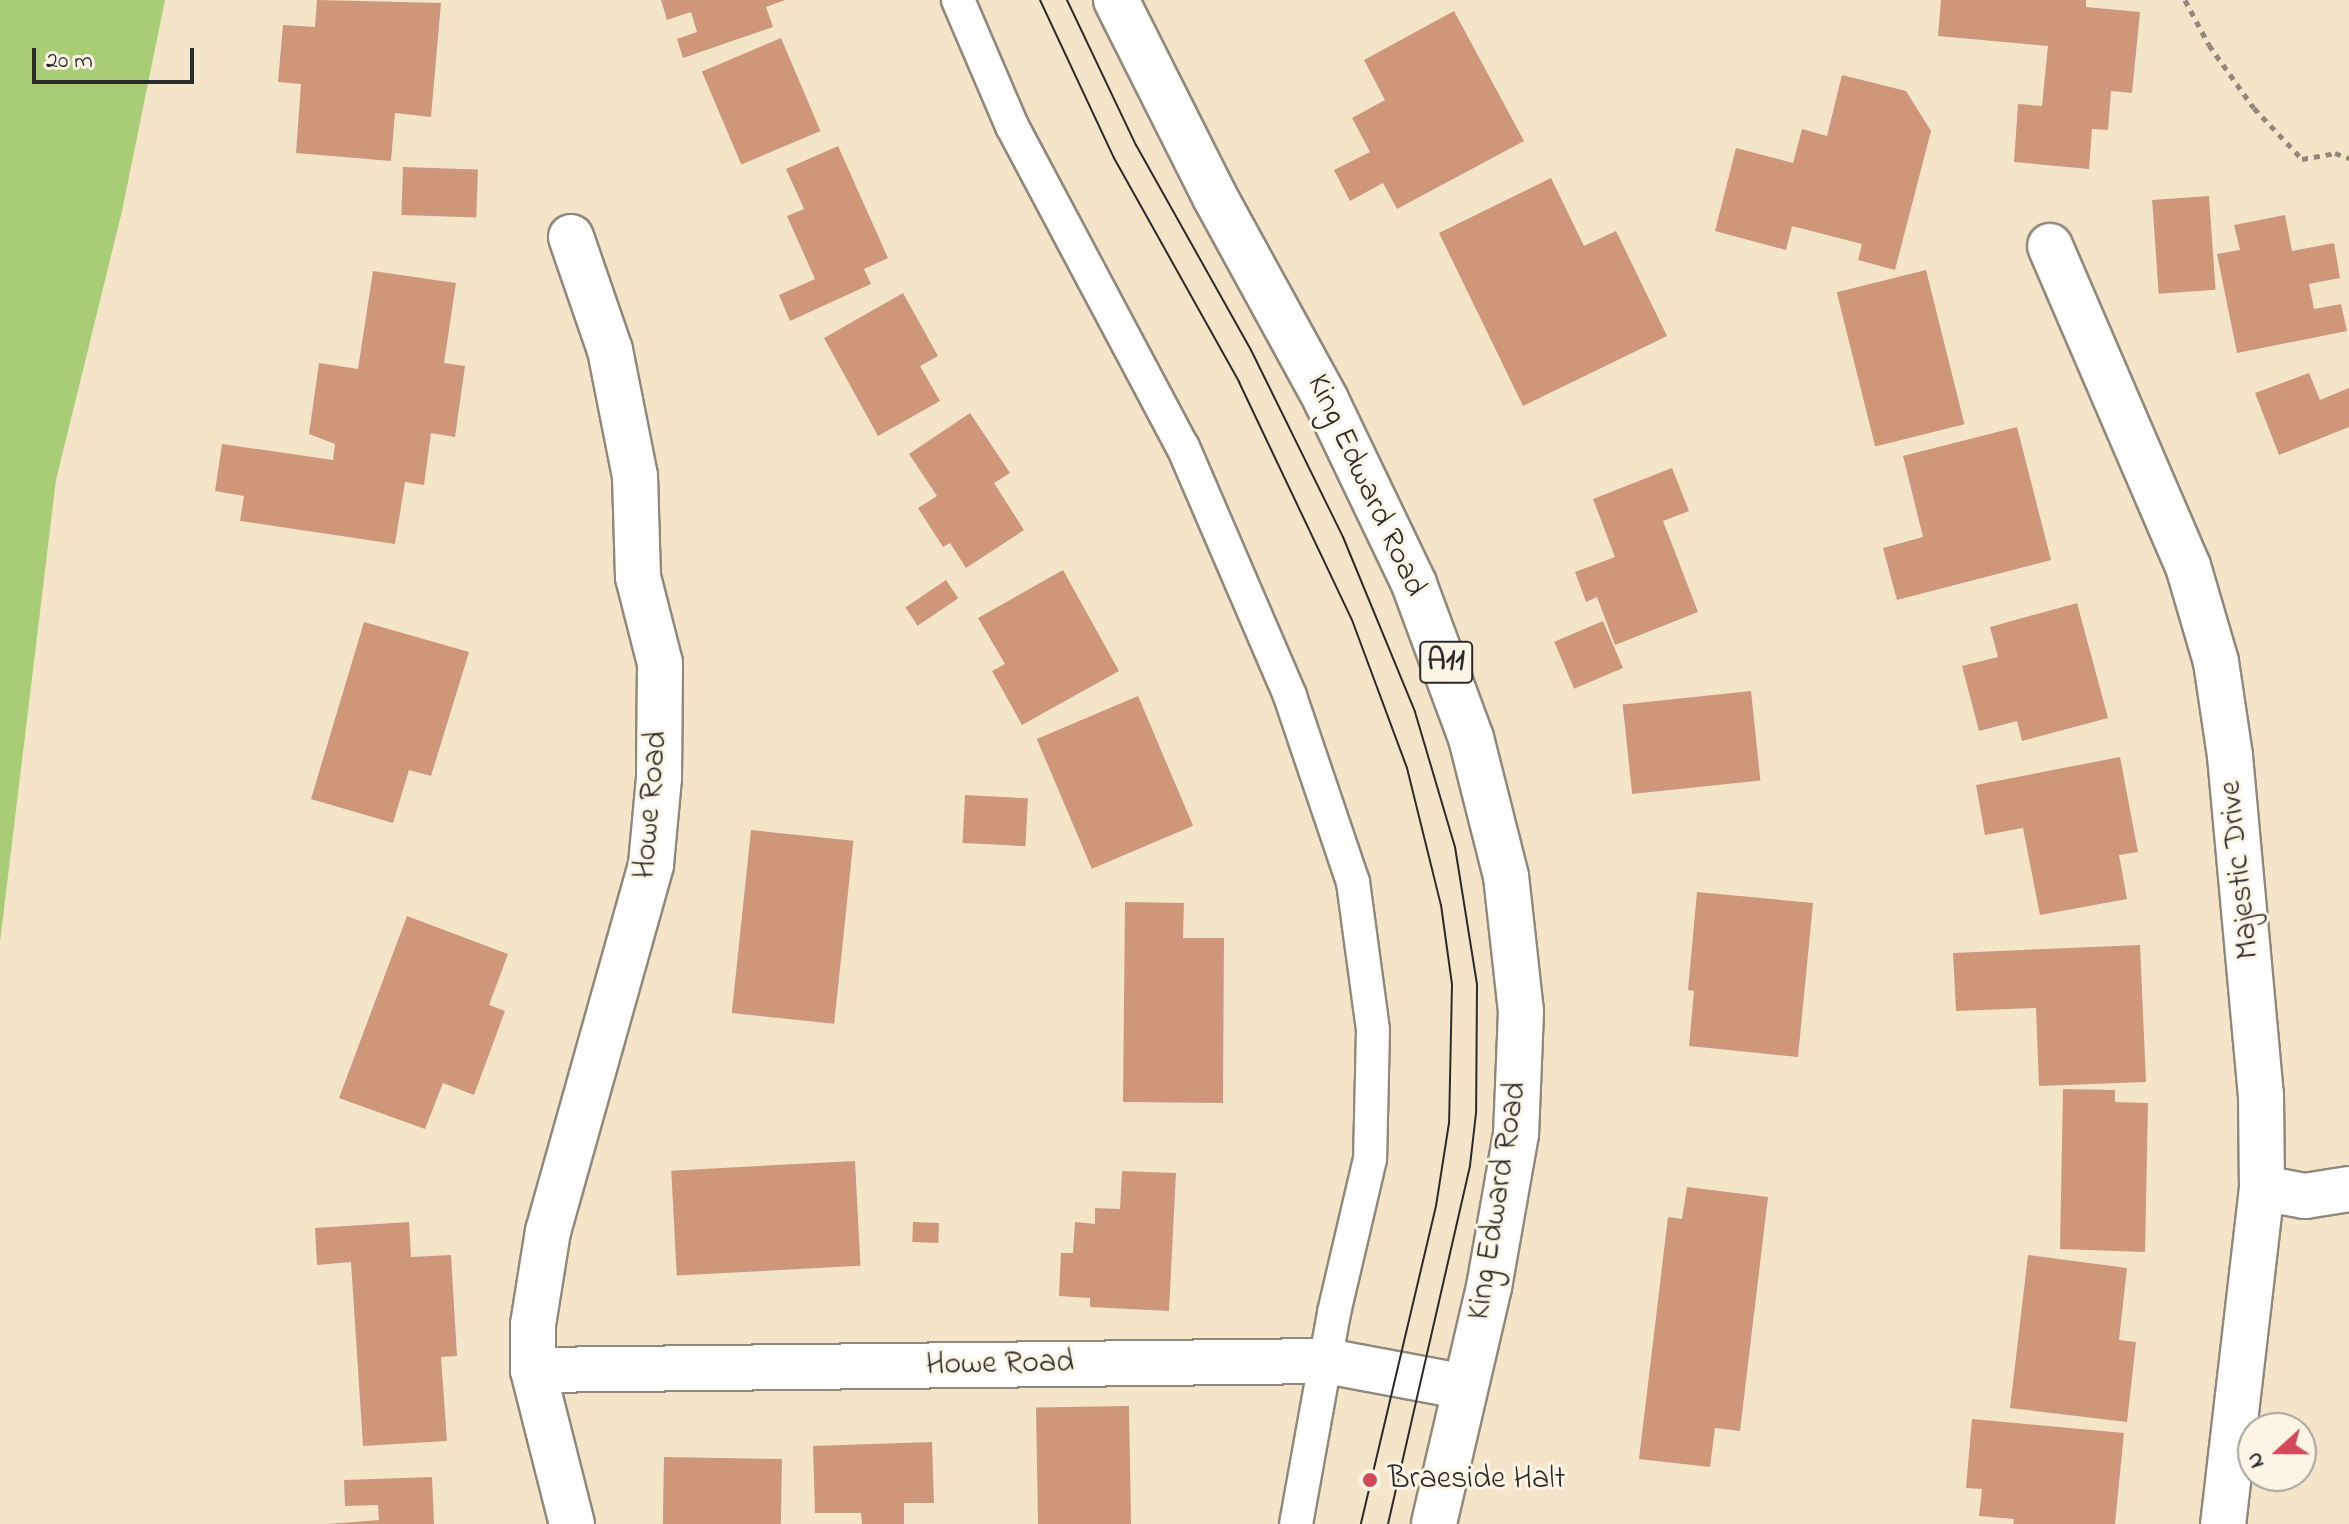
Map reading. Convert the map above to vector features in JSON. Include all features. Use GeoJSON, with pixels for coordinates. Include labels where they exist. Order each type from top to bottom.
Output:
{"type":"FeatureCollection","features":[{"type":"Feature","properties":{"kind":"street","name":"King Edward Road"},"geometry":{"type":"LineString","coordinates":[[1116,0],[1377,503],[1446,665],[1491,808],[1517,951],[1522,1075],[1489,1287],[1434,1524]]}},
{"type":"Feature","properties":{"kind":"street","name":"Howe Road"},"geometry":{"type":"LineString","coordinates":[[571,237],[610,350],[635,476],[638,577],[660,663],[659,778],[651,865],[548,1231],[533,1325],[533,1370],[572,1524]]}},
{"type":"Feature","properties":{"kind":"street","name":"Majestic Drive"},"geometry":{"type":"LineString","coordinates":[[2050,246],[2188,566],[2216,662],[2250,950],[2261,1095],[2262,1188],[2223,1524]]}},
{"type":"Feature","properties":{"kind":"street"},"geometry":{"type":"LineString","coordinates":[[2262,1188],[2305,1196],[2349,1189]]}},
{"type":"Feature","properties":{"kind":"street","name":"Howe Road"},"geometry":{"type":"LineString","coordinates":[[533,1370],[1326,1361],[1465,1387]]}},
{"type":"Feature","properties":{"kind":"lane"},"geometry":{"type":"LineString","coordinates":[[958,0],[1012,126],[1183,447],[1290,696],[1353,882],[1373,1030],[1370,1159],[1326,1361],[1296,1524]]}},
{"type":"Feature","properties":{"kind":"path"},"geometry":{"type":"LineString","coordinates":[[2185,0],[2209,45],[2254,108],[2302,159],[2335,153],[2349,158]]}},
{"type":"Feature","properties":{"kind":"green space"},"geometry":{"type":"Polygon","coordinates":[[[0,0],[165,0],[122,211],[56,480],[0,942],[0,0]]]}},
{"type":"Feature","properties":{"kind":"building"},"geometry":{"type":"Polygon","coordinates":[[[317,0],[441,3],[431,117],[395,113],[391,161],[296,153],[301,84],[278,82],[283,25],[315,27],[317,0]]]}},
{"type":"Feature","properties":{"kind":"building"},"geometry":{"type":"Polygon","coordinates":[[[661,0],[785,0],[766,7],[773,27],[683,58],[677,39],[697,32],[691,12],[667,20],[661,0]]]}},
{"type":"Feature","properties":{"kind":"building"},"geometry":{"type":"Polygon","coordinates":[[[1941,0],[2086,0],[2086,7],[2140,12],[2132,93],[2111,91],[2108,130],[2092,129],[2089,169],[2014,162],[2018,104],[2042,106],[2048,46],[1938,36],[1941,0]]]}},
{"type":"Feature","properties":{"kind":"building"},"geometry":{"type":"Polygon","coordinates":[[[1454,11],[1524,141],[1397,209],[1383,183],[1350,201],[1334,170],[1370,152],[1352,118],[1385,100],[1364,60],[1454,11]]]}},
{"type":"Feature","properties":{"kind":"building"},"geometry":{"type":"Polygon","coordinates":[[[781,38],[820,131],[741,165],[702,72],[781,38]]]}},
{"type":"Feature","properties":{"kind":"building"},"geometry":{"type":"Polygon","coordinates":[[[1842,75],[1906,91],[1931,131],[1895,270],[1858,260],[1862,244],[1792,226],[1786,250],[1715,231],[1736,148],[1793,163],[1802,129],[1827,136],[1842,75]]]}},
{"type":"Feature","properties":{"kind":"building"},"geometry":{"type":"Polygon","coordinates":[[[838,146],[888,258],[864,269],[871,284],[790,321],[779,295],[815,279],[787,216],[804,209],[786,169],[838,146]]]}},
{"type":"Feature","properties":{"kind":"building"},"geometry":{"type":"Polygon","coordinates":[[[403,167],[478,170],[476,218],[401,215],[403,167]]]}},
{"type":"Feature","properties":{"kind":"building"},"geometry":{"type":"Polygon","coordinates":[[[1551,178],[1584,246],[1616,231],[1667,336],[1523,406],[1439,233],[1551,178]]]}},
{"type":"Feature","properties":{"kind":"building"},"geometry":{"type":"Polygon","coordinates":[[[2209,196],[2216,290],[2159,294],[2152,200],[2209,196]]]}},
{"type":"Feature","properties":{"kind":"building"},"geometry":{"type":"Polygon","coordinates":[[[2285,215],[2292,251],[2334,243],[2340,278],[2309,284],[2314,309],[2341,304],[2347,331],[2237,353],[2217,254],[2240,250],[2234,225],[2285,215]]]}},
{"type":"Feature","properties":{"kind":"building"},"geometry":{"type":"Polygon","coordinates":[[[1926,270],[1964,424],[1875,447],[1837,292],[1926,270]]]}},
{"type":"Feature","properties":{"kind":"building"},"geometry":{"type":"Polygon","coordinates":[[[373,271],[456,283],[444,363],[465,366],[455,437],[431,433],[424,485],[405,482],[395,544],[240,521],[244,496],[215,491],[222,444],[333,460],[335,444],[309,434],[319,363],[358,369],[373,271]]]}},
{"type":"Feature","properties":{"kind":"building"},"geometry":{"type":"Polygon","coordinates":[[[903,293],[938,356],[920,366],[940,401],[878,436],[824,338],[903,293]]]}},
{"type":"Feature","properties":{"kind":"building"},"geometry":{"type":"Polygon","coordinates":[[[2309,373],[2320,400],[2349,388],[2349,427],[2279,455],[2255,393],[2309,373]]]}},
{"type":"Feature","properties":{"kind":"building"},"geometry":{"type":"Polygon","coordinates":[[[970,413],[1010,473],[994,483],[1024,530],[966,568],[950,543],[943,547],[918,508],[937,496],[909,454],[970,413]]]}},
{"type":"Feature","properties":{"kind":"building"},"geometry":{"type":"Polygon","coordinates":[[[2017,427],[2051,560],[1897,600],[1883,548],[1923,537],[1903,456],[2017,427]]]}},
{"type":"Feature","properties":{"kind":"building"},"geometry":{"type":"Polygon","coordinates":[[[1672,468],[1689,511],[1663,521],[1698,612],[1615,645],[1597,597],[1586,602],[1575,572],[1615,557],[1593,499],[1672,468]]]}},
{"type":"Feature","properties":{"kind":"building"},"geometry":{"type":"Polygon","coordinates":[[[1063,570],[1119,671],[1022,725],[992,671],[1005,664],[978,618],[1063,570]]]}},
{"type":"Feature","properties":{"kind":"building"},"geometry":{"type":"Polygon","coordinates":[[[946,580],[958,598],[918,626],[905,607],[946,580]]]}},
{"type":"Feature","properties":{"kind":"building"},"geometry":{"type":"Polygon","coordinates":[[[2077,603],[2108,718],[2022,741],[2017,721],[1979,731],[1962,666],[1998,657],[1990,627],[2077,603]]]}},
{"type":"Feature","properties":{"kind":"building"},"geometry":{"type":"Polygon","coordinates":[[[1603,621],[1623,668],[1574,689],[1554,642],[1603,621]]]}},
{"type":"Feature","properties":{"kind":"building"},"geometry":{"type":"Polygon","coordinates":[[[364,622],[469,652],[431,776],[409,770],[393,823],[311,799],[364,622]]]}},
{"type":"Feature","properties":{"kind":"building"},"geometry":{"type":"Polygon","coordinates":[[[1751,691],[1760,781],[1632,794],[1623,704],[1751,691]]]}},
{"type":"Feature","properties":{"kind":"building"},"geometry":{"type":"Polygon","coordinates":[[[1138,696],[1193,826],[1092,869],[1037,739],[1138,696]]]}},
{"type":"Feature","properties":{"kind":"building"},"geometry":{"type":"Polygon","coordinates":[[[2120,757],[2138,852],[2119,855],[2127,899],[2040,915],[2023,828],[1985,835],[1976,785],[2120,757]]]}},
{"type":"Feature","properties":{"kind":"building"},"geometry":{"type":"Polygon","coordinates":[[[965,795],[1028,798],[1025,846],[962,843],[965,795]]]}},
{"type":"Feature","properties":{"kind":"building"},"geometry":{"type":"Polygon","coordinates":[[[751,830],[853,841],[834,1024],[732,1013],[751,830]]]}},
{"type":"Feature","properties":{"kind":"building"},"geometry":{"type":"Polygon","coordinates":[[[1697,892],[1813,903],[1798,1057],[1689,1046],[1694,991],[1688,990],[1697,892]]]}},
{"type":"Feature","properties":{"kind":"building"},"geometry":{"type":"Polygon","coordinates":[[[1125,902],[1184,903],[1183,938],[1224,938],[1223,1103],[1123,1102],[1125,902]]]}},
{"type":"Feature","properties":{"kind":"building"},"geometry":{"type":"Polygon","coordinates":[[[407,916],[508,954],[489,1005],[505,1011],[474,1095],[443,1083],[425,1129],[339,1098],[407,916]]]}},
{"type":"Feature","properties":{"kind":"building"},"geometry":{"type":"Polygon","coordinates":[[[2140,945],[2146,1082],[2039,1086],[2036,1008],[1956,1011],[1953,953],[2140,945]]]}},
{"type":"Feature","properties":{"kind":"building"},"geometry":{"type":"Polygon","coordinates":[[[2063,1089],[2115,1090],[2115,1102],[2148,1103],[2145,1252],[2060,1249],[2063,1089]]]}},
{"type":"Feature","properties":{"kind":"building"},"geometry":{"type":"Polygon","coordinates":[[[855,1161],[860,1266],[677,1275],[671,1171],[855,1161]]]}},
{"type":"Feature","properties":{"kind":"building"},"geometry":{"type":"Polygon","coordinates":[[[1122,1171],[1176,1173],[1169,1311],[1090,1307],[1090,1298],[1059,1296],[1061,1253],[1073,1253],[1075,1222],[1095,1224],[1095,1208],[1120,1209],[1122,1171]]]}},
{"type":"Feature","properties":{"kind":"building"},"geometry":{"type":"Polygon","coordinates":[[[1687,1187],[1768,1197],[1740,1431],[1715,1428],[1710,1467],[1639,1459],[1668,1217],[1682,1219],[1687,1187]]]}},
{"type":"Feature","properties":{"kind":"building"},"geometry":{"type":"Polygon","coordinates":[[[409,1222],[411,1257],[451,1255],[457,1356],[441,1357],[447,1441],[363,1446],[351,1262],[317,1265],[315,1228],[409,1222]]]}},
{"type":"Feature","properties":{"kind":"building"},"geometry":{"type":"Polygon","coordinates":[[[913,1222],[939,1223],[938,1243],[912,1242],[913,1222]]]}},
{"type":"Feature","properties":{"kind":"building"},"geometry":{"type":"Polygon","coordinates":[[[2028,1255],[2127,1268],[2119,1340],[2136,1342],[2127,1422],[2010,1408],[2028,1255]]]}},
{"type":"Feature","properties":{"kind":"building"},"geometry":{"type":"Polygon","coordinates":[[[1129,1406],[1131,1524],[1038,1524],[1036,1408],[1129,1406]]]}},
{"type":"Feature","properties":{"kind":"building"},"geometry":{"type":"Polygon","coordinates":[[[1972,1419],[2124,1433],[2115,1524],[2013,1524],[2014,1519],[1979,1516],[1982,1489],[1966,1488],[1972,1419]]]}},
{"type":"Feature","properties":{"kind":"building"},"geometry":{"type":"Polygon","coordinates":[[[932,1442],[934,1503],[904,1503],[904,1524],[862,1524],[861,1513],[815,1513],[813,1446],[932,1442]]]}},
{"type":"Feature","properties":{"kind":"building"},"geometry":{"type":"Polygon","coordinates":[[[664,1457],[782,1459],[781,1524],[663,1524],[664,1457]]]}},
{"type":"Feature","properties":{"kind":"building"},"geometry":{"type":"Polygon","coordinates":[[[432,1477],[434,1524],[328,1524],[379,1520],[378,1505],[345,1506],[344,1480],[432,1477]]]}},
{"type":"Feature","properties":{"kind":"tram line"},"geometry":{"type":"LineString","coordinates":[[1040,0],[1114,158],[1239,382],[1352,620],[1407,768],[1441,905],[1452,984],[1449,1123],[1436,1206],[1361,1524]]}},
{"type":"Feature","properties":{"kind":"tram line"},"geometry":{"type":"LineString","coordinates":[[1067,0],[1136,145],[1251,350],[1343,537],[1415,712],[1455,847],[1477,984],[1476,1113],[1470,1166],[1388,1524]]}},
{"type":"Feature","properties":{"kind":"place","name":"Braeside Halt"},"geometry":{"type":"Point","coordinates":[1370,1480]}}]}
